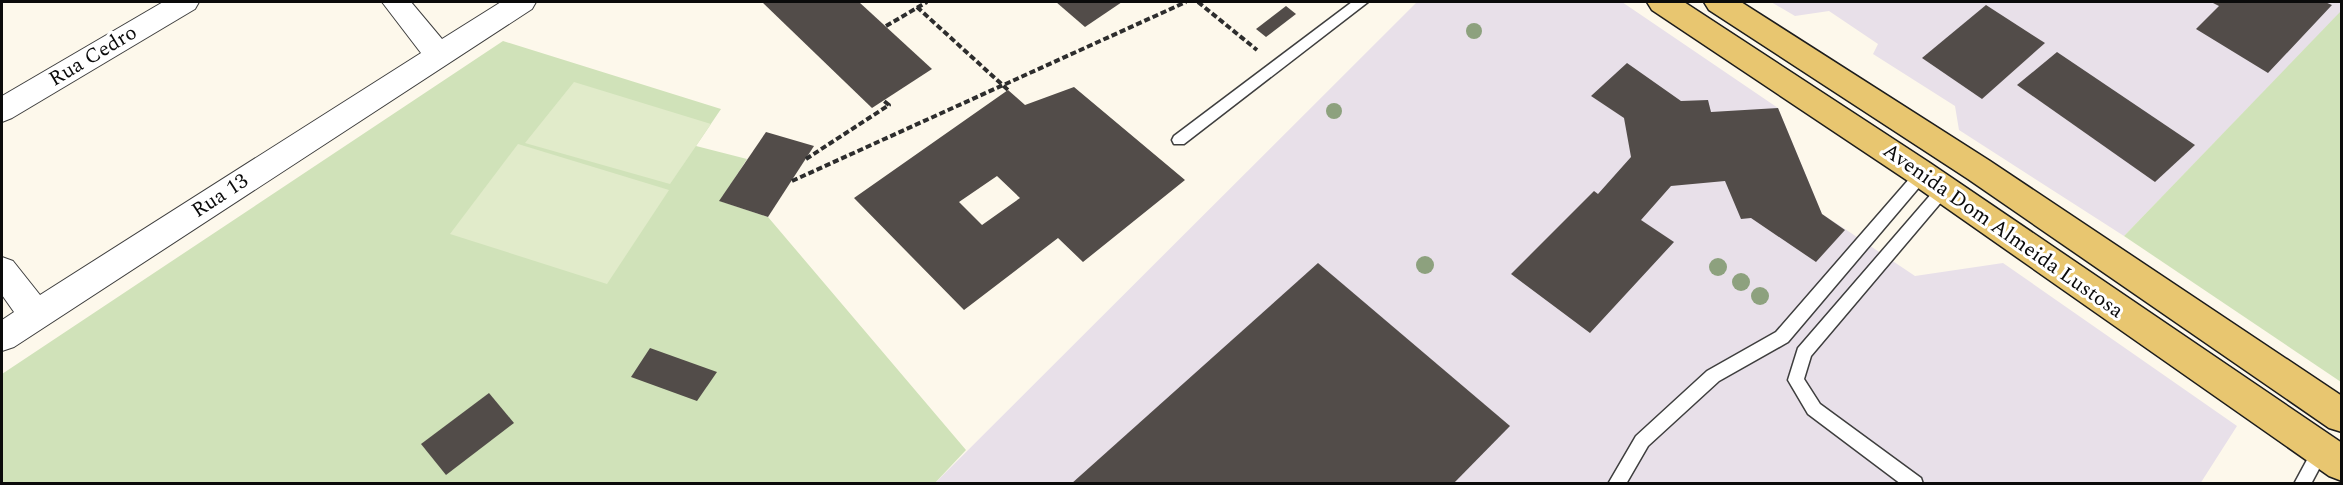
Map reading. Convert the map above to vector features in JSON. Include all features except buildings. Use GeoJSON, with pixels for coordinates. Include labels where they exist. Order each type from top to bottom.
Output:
{"type":"FeatureCollection","features":[{"type":"Feature","properties":{"kind":"main road","name":"Avenida Dom Almeida Lustosa"},"geometry":{"type":"LineString","coordinates":[[1662,2],[1777,57],[1979,170],[2342,416]]}},
{"type":"Feature","properties":{"kind":"main road","name":"Avenida Dom Almeida Lustosa"},"geometry":{"type":"LineString","coordinates":[[1719,2],[1777,57],[1941,187],[2331,457]]}},
{"type":"Feature","properties":{"kind":"main road"},"geometry":{"type":"LineString","coordinates":[[1941,187],[1979,170]]}},
{"type":"Feature","properties":{"kind":"street"},"geometry":{"type":"LineString","coordinates":[[396,2],[439,55]]}},
{"type":"Feature","properties":{"kind":"street","name":"Rua 13"},"geometry":{"type":"LineString","coordinates":[[2,337],[522,2]]}},
{"type":"Feature","properties":{"kind":"street","name":"Rua Cedro"},"geometry":{"type":"LineString","coordinates":[[2,110],[169,5]]}},
{"type":"Feature","properties":{"kind":"street"},"geometry":{"type":"LineString","coordinates":[[2,271],[35,314]]}},
{"type":"Feature","properties":{"kind":"lane"},"geometry":{"type":"LineString","coordinates":[[1179,140],[1361,2]]}},
{"type":"Feature","properties":{"kind":"lane"},"geometry":{"type":"LineString","coordinates":[[1616,483],[1642,441],[1713,376],[1782,337],[1941,187]]}},
{"type":"Feature","properties":{"kind":"lane"},"geometry":{"type":"LineString","coordinates":[[1915,483],[1814,409],[1796,380],[1804,352],[1941,187]]}},
{"type":"Feature","properties":{"kind":"lane"},"geometry":{"type":"LineString","coordinates":[[2302,483],[2331,457]]}},
{"type":"Feature","properties":{"kind":"path"},"geometry":{"type":"LineString","coordinates":[[886,26],[927,2]]}},
{"type":"Feature","properties":{"kind":"path"},"geometry":{"type":"LineString","coordinates":[[792,181],[1186,2]]}},
{"type":"Feature","properties":{"kind":"path"},"geometry":{"type":"LineString","coordinates":[[1198,2],[1276,66]]}},
{"type":"Feature","properties":{"kind":"path"},"geometry":{"type":"LineString","coordinates":[[917,7],[1008,90]]}},
{"type":"Feature","properties":{"kind":"path"},"geometry":{"type":"LineString","coordinates":[[806,159],[889,105],[884,101]]}},
{"type":"Feature","properties":{"kind":"shaded area"},"geometry":{"type":"Polygon","coordinates":[[[1417,2],[1622,2],[1778,108],[1822,214],[1915,276],[2003,263],[2237,426],[2200,484],[934,484],[1417,2]]]}},
{"type":"Feature","properties":{"kind":"shaded area"},"geometry":{"type":"Polygon","coordinates":[[[1771,2],[2341,2],[2342,11],[2124,236],[1959,130],[1955,106],[1873,54],[1878,44],[1829,11],[1795,16],[1771,2]]]}},
{"type":"Feature","properties":{"kind":"green space"},"geometry":{"type":"Polygon","coordinates":[[[2341,11],[2341,382],[2124,236],[2341,11]]]}},
{"type":"Feature","properties":{"kind":"green space"},"geometry":{"type":"Polygon","coordinates":[[[503,41],[721,109],[696,146],[747,159],[720,201],[768,217],[966,450],[934,484],[2,484],[2,374],[503,41]]]}},
{"type":"Feature","properties":{"kind":"green space"},"geometry":{"type":"Polygon","coordinates":[[[574,82],[711,124],[670,184],[525,143],[574,82]]]}},
{"type":"Feature","properties":{"kind":"green space"},"geometry":{"type":"Polygon","coordinates":[[[518,144],[669,190],[607,284],[450,234],[518,144]]]}}]}
